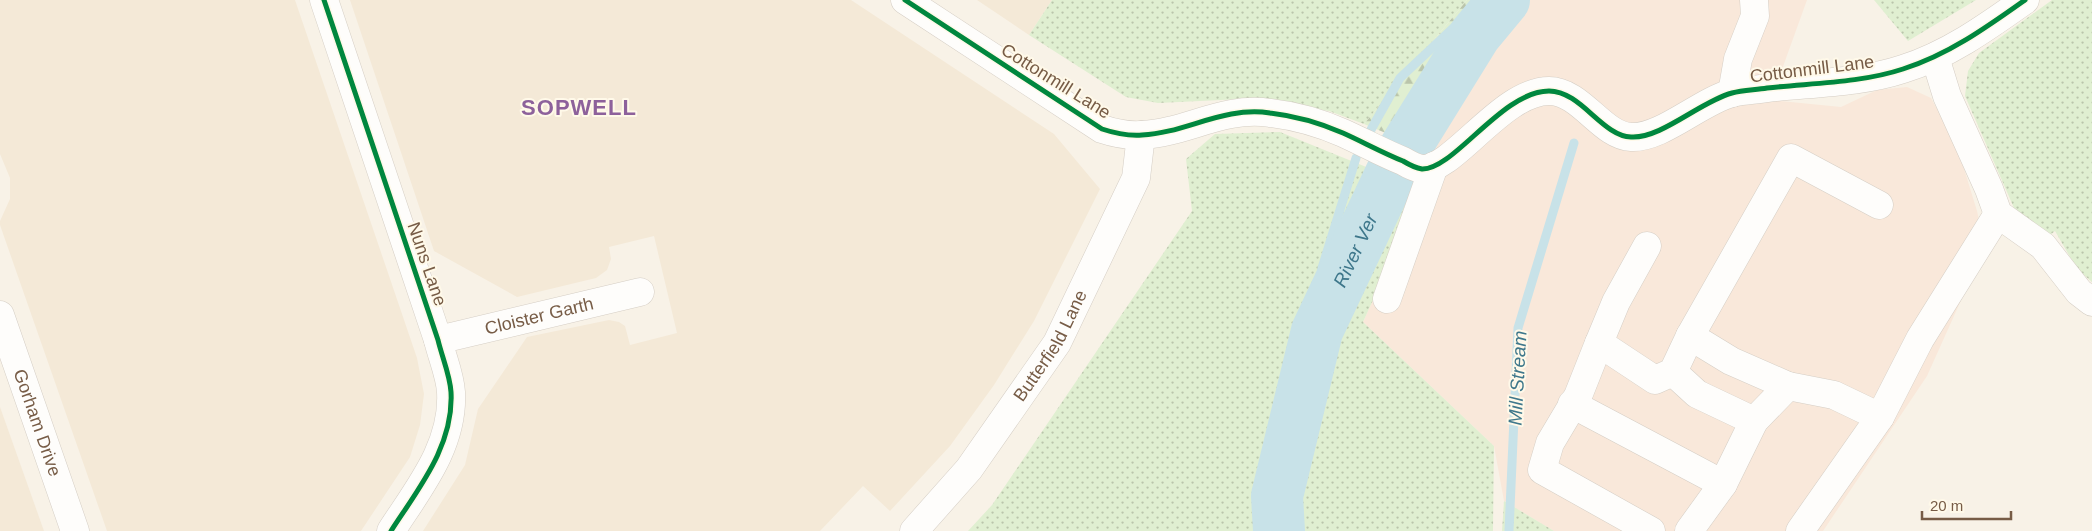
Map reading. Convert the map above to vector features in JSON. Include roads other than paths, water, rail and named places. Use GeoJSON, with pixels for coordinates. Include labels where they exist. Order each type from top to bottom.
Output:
{"type":"FeatureCollection","features":[{"type":"Feature","properties":{"kind":"street","name":"Nuns Lane"},"geometry":{"type":"LineString","coordinates":[[324,0],[438,340],[451,392],[447,428],[437,461],[391,531]]}},
{"type":"Feature","properties":{"kind":"street","name":"Cottonmill Lane"},"geometry":{"type":"LineString","coordinates":[[906,0],[1102,129],[1116,133],[1141,135],[1173,130],[1206,119],[1235,113],[1267,112],[1303,118],[1344,133],[1375,150],[1423,166],[1447,158],[1516,101],[1532,95],[1550,91],[1568,96],[1622,136],[1642,137],[1705,104],[1732,93],[1865,77],[1901,70],[1935,57],[1974,36],[2026,0]]}},
{"type":"Feature","properties":{"kind":"street"},"geometry":{"type":"LineString","coordinates":[[1732,93],[1738,59],[1755,16],[1754,0]]}},
{"type":"Feature","properties":{"kind":"street"},"geometry":{"type":"LineString","coordinates":[[1935,57],[1947,96],[1989,189],[1998,214],[2043,246],[2079,292],[2092,302]]}},
{"type":"Feature","properties":{"kind":"street","name":"Butterfield Lane"},"geometry":{"type":"LineString","coordinates":[[914,531],[969,470],[1057,343],[1136,178],[1141,135]]}},
{"type":"Feature","properties":{"kind":"street"},"geometry":{"type":"LineString","coordinates":[[1599,343],[1655,380],[1673,372],[1690,336],[1791,158],[1879,205]]}},
{"type":"Feature","properties":{"kind":"street"},"geometry":{"type":"LineString","coordinates":[[1387,299],[1423,166]]}},
{"type":"Feature","properties":{"kind":"street"},"geometry":{"type":"LineString","coordinates":[[1800,531],[1880,417],[1920,340],[1998,214]]}},
{"type":"Feature","properties":{"kind":"street"},"geometry":{"type":"LineString","coordinates":[[1648,246],[1616,302],[1572,404],[1550,443],[1542,470],[1651,531]]}},
{"type":"Feature","properties":{"kind":"street","name":"Cloister Garth"},"geometry":{"type":"LineString","coordinates":[[438,340],[640,292]]}},
{"type":"Feature","properties":{"kind":"street","name":"Gorham Drive"},"geometry":{"type":"LineString","coordinates":[[0,315],[75,531]]}},
{"type":"Feature","properties":{"kind":"street"},"geometry":{"type":"LineString","coordinates":[[1690,336],[1731,361],[1788,386],[1834,395],[1880,417]]}},
{"type":"Feature","properties":{"kind":"street"},"geometry":{"type":"LineString","coordinates":[[1673,372],[1697,394],[1754,421]]}},
{"type":"Feature","properties":{"kind":"street"},"geometry":{"type":"LineString","coordinates":[[1689,531],[1723,484],[1754,421],[1788,386]]}},
{"type":"Feature","properties":{"kind":"street"},"geometry":{"type":"LineString","coordinates":[[1572,404],[1723,484]]}},
{"type":"Feature","properties":{"kind":"waterway"},"geometry":{"type":"LineString","coordinates":[[1368,135],[1400,78],[1483,0]]}},
{"type":"Feature","properties":{"kind":"waterway","name":"River Ver"},"geometry":{"type":"LineString","coordinates":[[1279,531],[1277,496],[1317,331],[1397,161],[1475,35],[1504,0]]}},
{"type":"Feature","properties":{"kind":"waterway","name":"Mill Stream"},"geometry":{"type":"LineString","coordinates":[[1509,531],[1518,328],[1574,143]]}},
{"type":"Feature","properties":{"kind":"waterway"},"geometry":{"type":"LineString","coordinates":[[1317,331],[1322,268],[1356,158]]}},
{"type":"Feature","properties":{"kind":"district","name":"SOPWELL"},"geometry":{"type":"Point","coordinates":[579,107]}}]}
